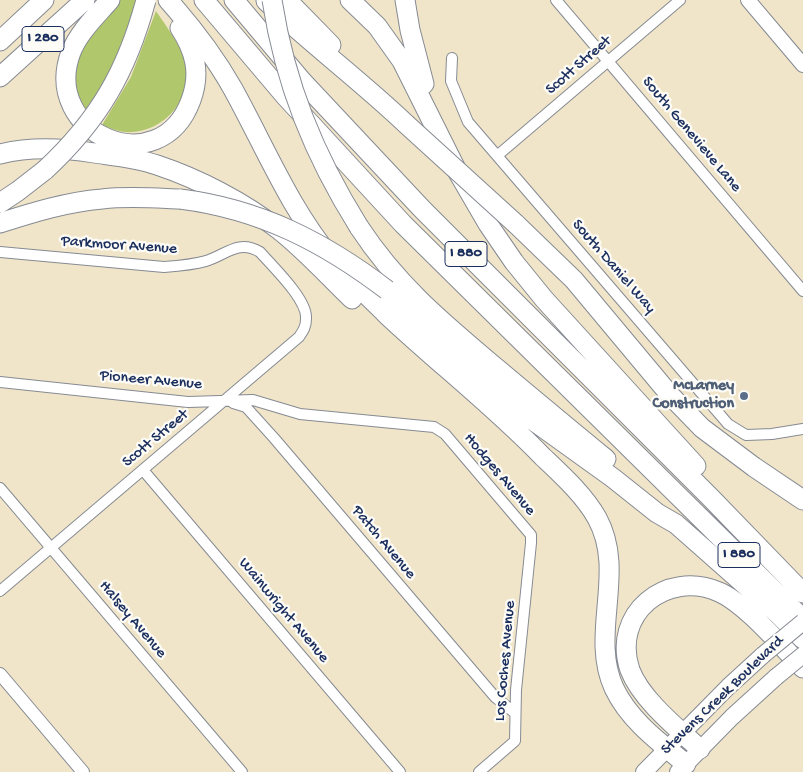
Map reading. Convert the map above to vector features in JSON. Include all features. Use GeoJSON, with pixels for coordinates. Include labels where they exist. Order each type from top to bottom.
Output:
{"type":"FeatureCollection","features":[{"type":"Feature","properties":{"kind":"highway","name":"I 280"},"geometry":{"type":"LineString","coordinates":[[0,41],[44,0]]}},
{"type":"Feature","properties":{"kind":"highway","name":"I 280"},"geometry":{"type":"LineString","coordinates":[[0,77],[85,0]]}},
{"type":"Feature","properties":{"kind":"highway"},"geometry":{"type":"LineString","coordinates":[[110,0],[91,22],[72,50],[65,77],[66,90],[72,107],[85,124],[104,138],[128,144],[142,144],[167,134],[176,126],[189,106],[197,81],[197,67],[194,54],[187,39],[161,0]]}},
{"type":"Feature","properties":{"kind":"highway"},"geometry":{"type":"LineString","coordinates":[[0,203],[45,170],[78,137],[108,96],[131,50],[146,0]]}},
{"type":"Feature","properties":{"kind":"highway"},"geometry":{"type":"LineString","coordinates":[[168,0],[220,68],[300,215],[333,260],[348,278],[412,338],[525,438],[561,475],[597,517],[606,542],[610,578],[605,640],[605,658],[608,675],[625,708],[654,739],[668,749],[682,768]]}},
{"type":"Feature","properties":{"kind":"highway","name":"I 880"},"geometry":{"type":"LineString","coordinates":[[204,0],[298,111],[404,224],[803,620]]}},
{"type":"Feature","properties":{"kind":"highway","name":"I 880"},"geometry":{"type":"LineString","coordinates":[[234,0],[309,88],[422,210],[710,497],[803,593]]}},
{"type":"Feature","properties":{"kind":"highway"},"geometry":{"type":"LineString","coordinates":[[265,0],[345,71],[371,91],[574,280],[670,395],[702,428],[754,467],[803,500]]}},
{"type":"Feature","properties":{"kind":"highway"},"geometry":{"type":"LineString","coordinates":[[272,0],[283,56],[304,121],[330,178],[363,234],[399,280],[430,311],[663,508],[676,524],[803,639]]}},
{"type":"Feature","properties":{"kind":"highway"},"geometry":{"type":"LineString","coordinates":[[287,0],[356,70],[371,91]]}},
{"type":"Feature","properties":{"kind":"highway"},"geometry":{"type":"LineString","coordinates":[[350,0],[364,12],[389,41],[409,73],[429,117],[439,132],[472,197],[514,262],[539,293],[703,474],[710,497]]}},
{"type":"Feature","properties":{"kind":"highway"},"geometry":{"type":"LineString","coordinates":[[405,0],[418,64],[439,132]]}},
{"type":"Feature","properties":{"kind":"highway"},"geometry":{"type":"LineString","coordinates":[[0,154],[41,148],[133,159],[157,165],[184,176],[245,206],[290,239],[400,344],[561,475]]}},
{"type":"Feature","properties":{"kind":"highway"},"geometry":{"type":"LineString","coordinates":[[0,222],[69,203],[103,199],[145,198],[180,199],[220,206],[278,224],[310,239],[339,256],[387,290],[517,410],[613,478],[658,513],[676,524]]}},
{"type":"Feature","properties":{"kind":"highway"},"geometry":{"type":"LineString","coordinates":[[754,467],[770,487],[803,510]]}},
{"type":"Feature","properties":{"kind":"highway"},"geometry":{"type":"LineString","coordinates":[[700,749],[647,698],[637,685],[630,670],[626,639],[630,626],[646,602],[669,588],[682,586],[709,588],[722,593],[744,609],[803,668]]}},
{"type":"Feature","properties":{"kind":"main road"},"geometry":{"type":"LineString","coordinates":[[748,0],[803,65]]}},
{"type":"Feature","properties":{"kind":"main road","name":"Stevens Creek Boulevard"},"geometry":{"type":"LineString","coordinates":[[644,772],[728,687],[803,620]]}},
{"type":"Feature","properties":{"kind":"main road","name":"Stevens Creek Boulevard"},"geometry":{"type":"LineString","coordinates":[[682,768],[747,702],[803,655]]}},
{"type":"Feature","properties":{"kind":"street","name":"South Genevieve Lane"},"geometry":{"type":"LineString","coordinates":[[556,0],[803,291]]}},
{"type":"Feature","properties":{"kind":"street","name":"Scott Street"},"geometry":{"type":"LineString","coordinates":[[498,155],[680,0]]}},
{"type":"Feature","properties":{"kind":"street","name":"South Daniel Way"},"geometry":{"type":"LineString","coordinates":[[452,58],[451,80],[468,122],[728,424],[746,435],[772,434],[803,429]]}},
{"type":"Feature","properties":{"kind":"street","name":"Parkmoor Avenue"},"geometry":{"type":"LineString","coordinates":[[0,252],[164,267],[189,266],[244,246],[260,252],[299,298]]}},
{"type":"Feature","properties":{"kind":"street","name":"Scott Street"},"geometry":{"type":"LineString","coordinates":[[0,591],[299,337],[305,328],[307,318],[299,298]]}},
{"type":"Feature","properties":{"kind":"street","name":"Pioneer Avenue"},"geometry":{"type":"LineString","coordinates":[[0,382],[188,402],[253,400],[300,414],[434,428],[445,434]]}},
{"type":"Feature","properties":{"kind":"street","name":"Patch Avenue"},"geometry":{"type":"LineString","coordinates":[[225,400],[246,408],[495,698],[515,713]]}},
{"type":"Feature","properties":{"kind":"street","name":"Hodges Avenue"},"geometry":{"type":"LineString","coordinates":[[445,434],[531,535]]}},
{"type":"Feature","properties":{"kind":"street","name":"Wainwright Avenue"},"geometry":{"type":"LineString","coordinates":[[143,470],[400,772]]}},
{"type":"Feature","properties":{"kind":"street","name":"Halsey Avenue"},"geometry":{"type":"LineString","coordinates":[[0,488],[242,772]]}},
{"type":"Feature","properties":{"kind":"street","name":"Los Coches Avenue"},"geometry":{"type":"LineString","coordinates":[[479,772],[515,741],[515,713],[532,543],[531,535]]}},
{"type":"Feature","properties":{"kind":"street"},"geometry":{"type":"LineString","coordinates":[[0,674],[83,772]]}},
{"type":"Feature","properties":{"kind":"green space"},"geometry":{"type":"Polygon","coordinates":[[[116,0],[136,0],[128,30],[117,58],[103,85],[86,111],[80,102],[75,87],[74,71],[79,55],[116,0]]]}},
{"type":"Feature","properties":{"kind":"green space"},"geometry":{"type":"Polygon","coordinates":[[[156,11],[186,62],[186,81],[180,100],[168,116],[152,127],[124,132],[102,125],[131,77],[156,11]]]}},
{"type":"Feature","properties":{"kind":"place","name":"McLarney Construction"},"geometry":{"type":"Point","coordinates":[744,396]}}]}
